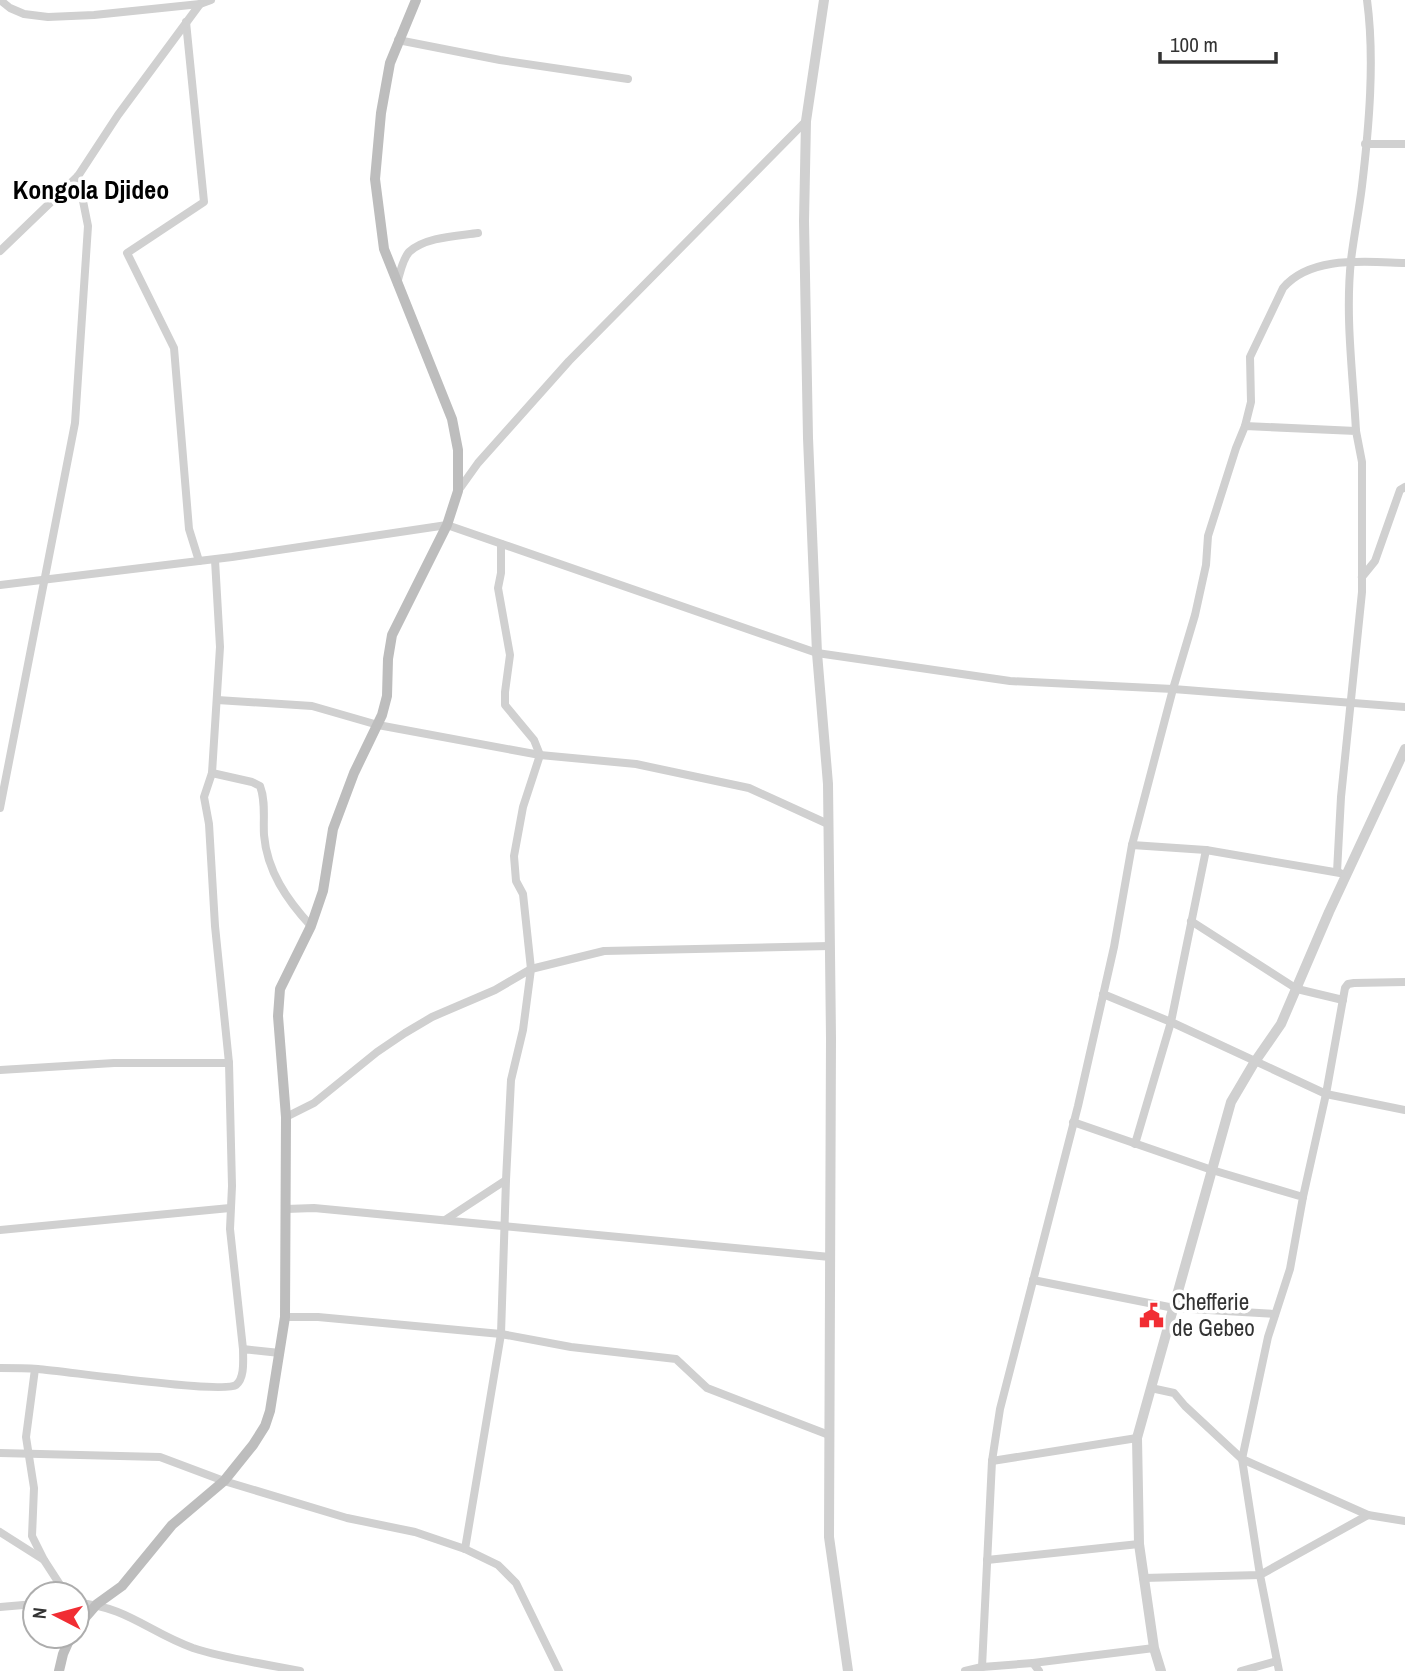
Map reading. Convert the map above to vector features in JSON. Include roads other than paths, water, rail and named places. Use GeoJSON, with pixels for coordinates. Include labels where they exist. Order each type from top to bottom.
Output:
{"type":"FeatureCollection","features":[{"type":"Feature","properties":{"kind":"main road"},"geometry":{"type":"LineString","coordinates":[[91,1611],[122,1586],[172,1525],[224,1482],[265,1426],[285,1317],[286,1117],[278,1000],[284,979],[311,926],[323,891],[332,829],[354,773],[378,724],[387,696],[392,635],[447,525],[458,491],[458,450],[452,419],[384,249],[375,179],[390,63],[416,0]]}},
{"type":"Feature","properties":{"kind":"main road"},"geometry":{"type":"LineString","coordinates":[[59,1671],[65,1650]]}},
{"type":"Feature","properties":{"kind":"street"},"geometry":{"type":"LineString","coordinates":[[0,0],[24,14],[48,17],[200,4],[211,0]]}},
{"type":"Feature","properties":{"kind":"street"},"geometry":{"type":"LineString","coordinates":[[824,0],[806,121],[804,221],[808,425],[817,653],[828,784],[829,1537],[848,1671]]}},
{"type":"Feature","properties":{"kind":"street"},"geometry":{"type":"LineString","coordinates":[[1342,874],[1341,797],[1362,577],[1362,462],[1356,431],[1349,327],[1351,262],[1362,185],[1370,88],[1370,26],[1367,0]]}},
{"type":"Feature","properties":{"kind":"street"},"geometry":{"type":"LineString","coordinates":[[0,251],[78,176],[118,115],[200,4]]}},
{"type":"Feature","properties":{"kind":"street"},"geometry":{"type":"LineString","coordinates":[[186,22],[204,202],[128,253],[174,348],[188,529],[199,561]]}},
{"type":"Feature","properties":{"kind":"street"},"geometry":{"type":"LineString","coordinates":[[398,40],[500,60],[628,79]]}},
{"type":"Feature","properties":{"kind":"street"},"geometry":{"type":"LineString","coordinates":[[458,491],[478,463],[569,361],[806,121]]}},
{"type":"Feature","properties":{"kind":"street"},"geometry":{"type":"LineString","coordinates":[[1365,145],[1405,144]]}},
{"type":"Feature","properties":{"kind":"street"},"geometry":{"type":"LineString","coordinates":[[0,808],[75,423],[88,226],[78,176]]}},
{"type":"Feature","properties":{"kind":"street"},"geometry":{"type":"LineString","coordinates":[[397,283],[409,253],[421,245],[439,239],[478,233]]}},
{"type":"Feature","properties":{"kind":"street"},"geometry":{"type":"LineString","coordinates":[[982,1667],[992,1461],[1000,1409],[1103,994],[1132,845],[1195,615],[1206,565],[1208,536],[1251,402],[1250,357],[1283,288],[1298,274],[1351,262],[1405,263]]}},
{"type":"Feature","properties":{"kind":"street"},"geometry":{"type":"LineString","coordinates":[[1245,426],[1356,431]]}},
{"type":"Feature","properties":{"kind":"street"},"geometry":{"type":"LineString","coordinates":[[1362,577],[1376,561],[1400,490],[1405,487]]}},
{"type":"Feature","properties":{"kind":"street"},"geometry":{"type":"LineString","coordinates":[[0,585],[215,559],[447,525],[817,653],[1010,681],[1173,689],[1405,707]]}},
{"type":"Feature","properties":{"kind":"street"},"geometry":{"type":"LineString","coordinates":[[465,1549],[501,1334],[510,1080],[523,1030],[531,969],[523,894],[516,881],[514,856],[523,807],[540,755],[534,740],[505,705],[510,655],[498,588],[502,544]]}},
{"type":"Feature","properties":{"kind":"street"},"geometry":{"type":"LineString","coordinates":[[0,1368],[228,1388],[236,1385],[241,1378],[243,1349],[233,1273],[230,1208],[232,1186],[229,1063],[215,926],[209,824],[204,797],[212,774],[220,647],[215,559]]}},
{"type":"Feature","properties":{"kind":"street"},"geometry":{"type":"LineString","coordinates":[[217,700],[312,706],[378,724],[540,755],[636,764],[748,788],[828,824]]}},
{"type":"Feature","properties":{"kind":"street"},"geometry":{"type":"LineString","coordinates":[[1161,1671],[1154,1648],[1139,1544],[1137,1438],[1231,1102],[1281,1024],[1342,874],[1405,749]]}},
{"type":"Feature","properties":{"kind":"street"},"geometry":{"type":"LineString","coordinates":[[212,774],[260,786],[264,794],[265,840],[279,885],[290,903],[311,926]]}},
{"type":"Feature","properties":{"kind":"street"},"geometry":{"type":"LineString","coordinates":[[1132,845],[1206,850],[1342,874]]}},
{"type":"Feature","properties":{"kind":"street"},"geometry":{"type":"LineString","coordinates":[[1135,1144],[1171,1022],[1206,850]]}},
{"type":"Feature","properties":{"kind":"street"},"geometry":{"type":"LineString","coordinates":[[1191,922],[1297,989],[1343,1000]]}},
{"type":"Feature","properties":{"kind":"street"},"geometry":{"type":"LineString","coordinates":[[286,1117],[314,1103],[405,1033],[432,1017],[495,990],[531,969],[604,951],[830,946]]}},
{"type":"Feature","properties":{"kind":"street"},"geometry":{"type":"LineString","coordinates":[[1279,1671],[1260,1575],[1242,1459],[1275,1314],[1290,1269],[1348,984],[1405,982]]}},
{"type":"Feature","properties":{"kind":"street"},"geometry":{"type":"LineString","coordinates":[[1103,994],[1171,1022],[1254,1063],[1326,1094],[1405,1110]]}},
{"type":"Feature","properties":{"kind":"street"},"geometry":{"type":"LineString","coordinates":[[0,1070],[114,1063],[229,1063]]}},
{"type":"Feature","properties":{"kind":"street"},"geometry":{"type":"LineString","coordinates":[[1073,1122],[1212,1170],[1303,1197]]}},
{"type":"Feature","properties":{"kind":"street"},"geometry":{"type":"LineString","coordinates":[[445,1220],[506,1180]]}},
{"type":"Feature","properties":{"kind":"street"},"geometry":{"type":"LineString","coordinates":[[0,1230],[230,1208]]}},
{"type":"Feature","properties":{"kind":"street"},"geometry":{"type":"LineString","coordinates":[[286,1209],[314,1208],[830,1257]]}},
{"type":"Feature","properties":{"kind":"street"},"geometry":{"type":"LineString","coordinates":[[1033,1280],[1174,1308],[1275,1314]]}},
{"type":"Feature","properties":{"kind":"street"},"geometry":{"type":"LineString","coordinates":[[285,1317],[331,1318],[501,1334],[571,1347],[676,1359],[708,1388],[829,1435]]}},
{"type":"Feature","properties":{"kind":"street"},"geometry":{"type":"LineString","coordinates":[[243,1349],[280,1353]]}},
{"type":"Feature","properties":{"kind":"street"},"geometry":{"type":"LineString","coordinates":[[35,1369],[26,1425],[34,1488],[32,1536],[57,1580]]}},
{"type":"Feature","properties":{"kind":"street"},"geometry":{"type":"LineString","coordinates":[[1151,1388],[1174,1393],[1242,1459],[1368,1515],[1405,1521]]}},
{"type":"Feature","properties":{"kind":"street"},"geometry":{"type":"LineString","coordinates":[[992,1461],[1137,1438]]}},
{"type":"Feature","properties":{"kind":"street"},"geometry":{"type":"LineString","coordinates":[[0,1453],[160,1457],[224,1482],[347,1518],[415,1532],[465,1549],[498,1565],[516,1583],[559,1671]]}},
{"type":"Feature","properties":{"kind":"street"},"geometry":{"type":"LineString","coordinates":[[1143,1578],[1260,1575],[1368,1515]]}},
{"type":"Feature","properties":{"kind":"street"},"geometry":{"type":"LineString","coordinates":[[0,1532],[44,1560]]}},
{"type":"Feature","properties":{"kind":"street"},"geometry":{"type":"LineString","coordinates":[[987,1560],[1139,1544]]}},
{"type":"Feature","properties":{"kind":"street"},"geometry":{"type":"LineString","coordinates":[[91,1603],[127,1614],[162,1635],[192,1648],[300,1671]]}},
{"type":"Feature","properties":{"kind":"street"},"geometry":{"type":"LineString","coordinates":[[0,1607],[21,1605]]}},
{"type":"Feature","properties":{"kind":"street"},"geometry":{"type":"LineString","coordinates":[[965,1671],[982,1667],[1036,1667],[1154,1648]]}},
{"type":"Feature","properties":{"kind":"street"},"geometry":{"type":"LineString","coordinates":[[1241,1671],[1277,1661]]}},
{"type":"Feature","properties":{"kind":"place","name":"Chefferie de Gebeo"},"geometry":{"type":"Point","coordinates":[1152,1315]}},
{"type":"Feature","properties":{"kind":"district","name":"Kongola Djideo"},"geometry":{"type":"Point","coordinates":[91,190]}}]}
